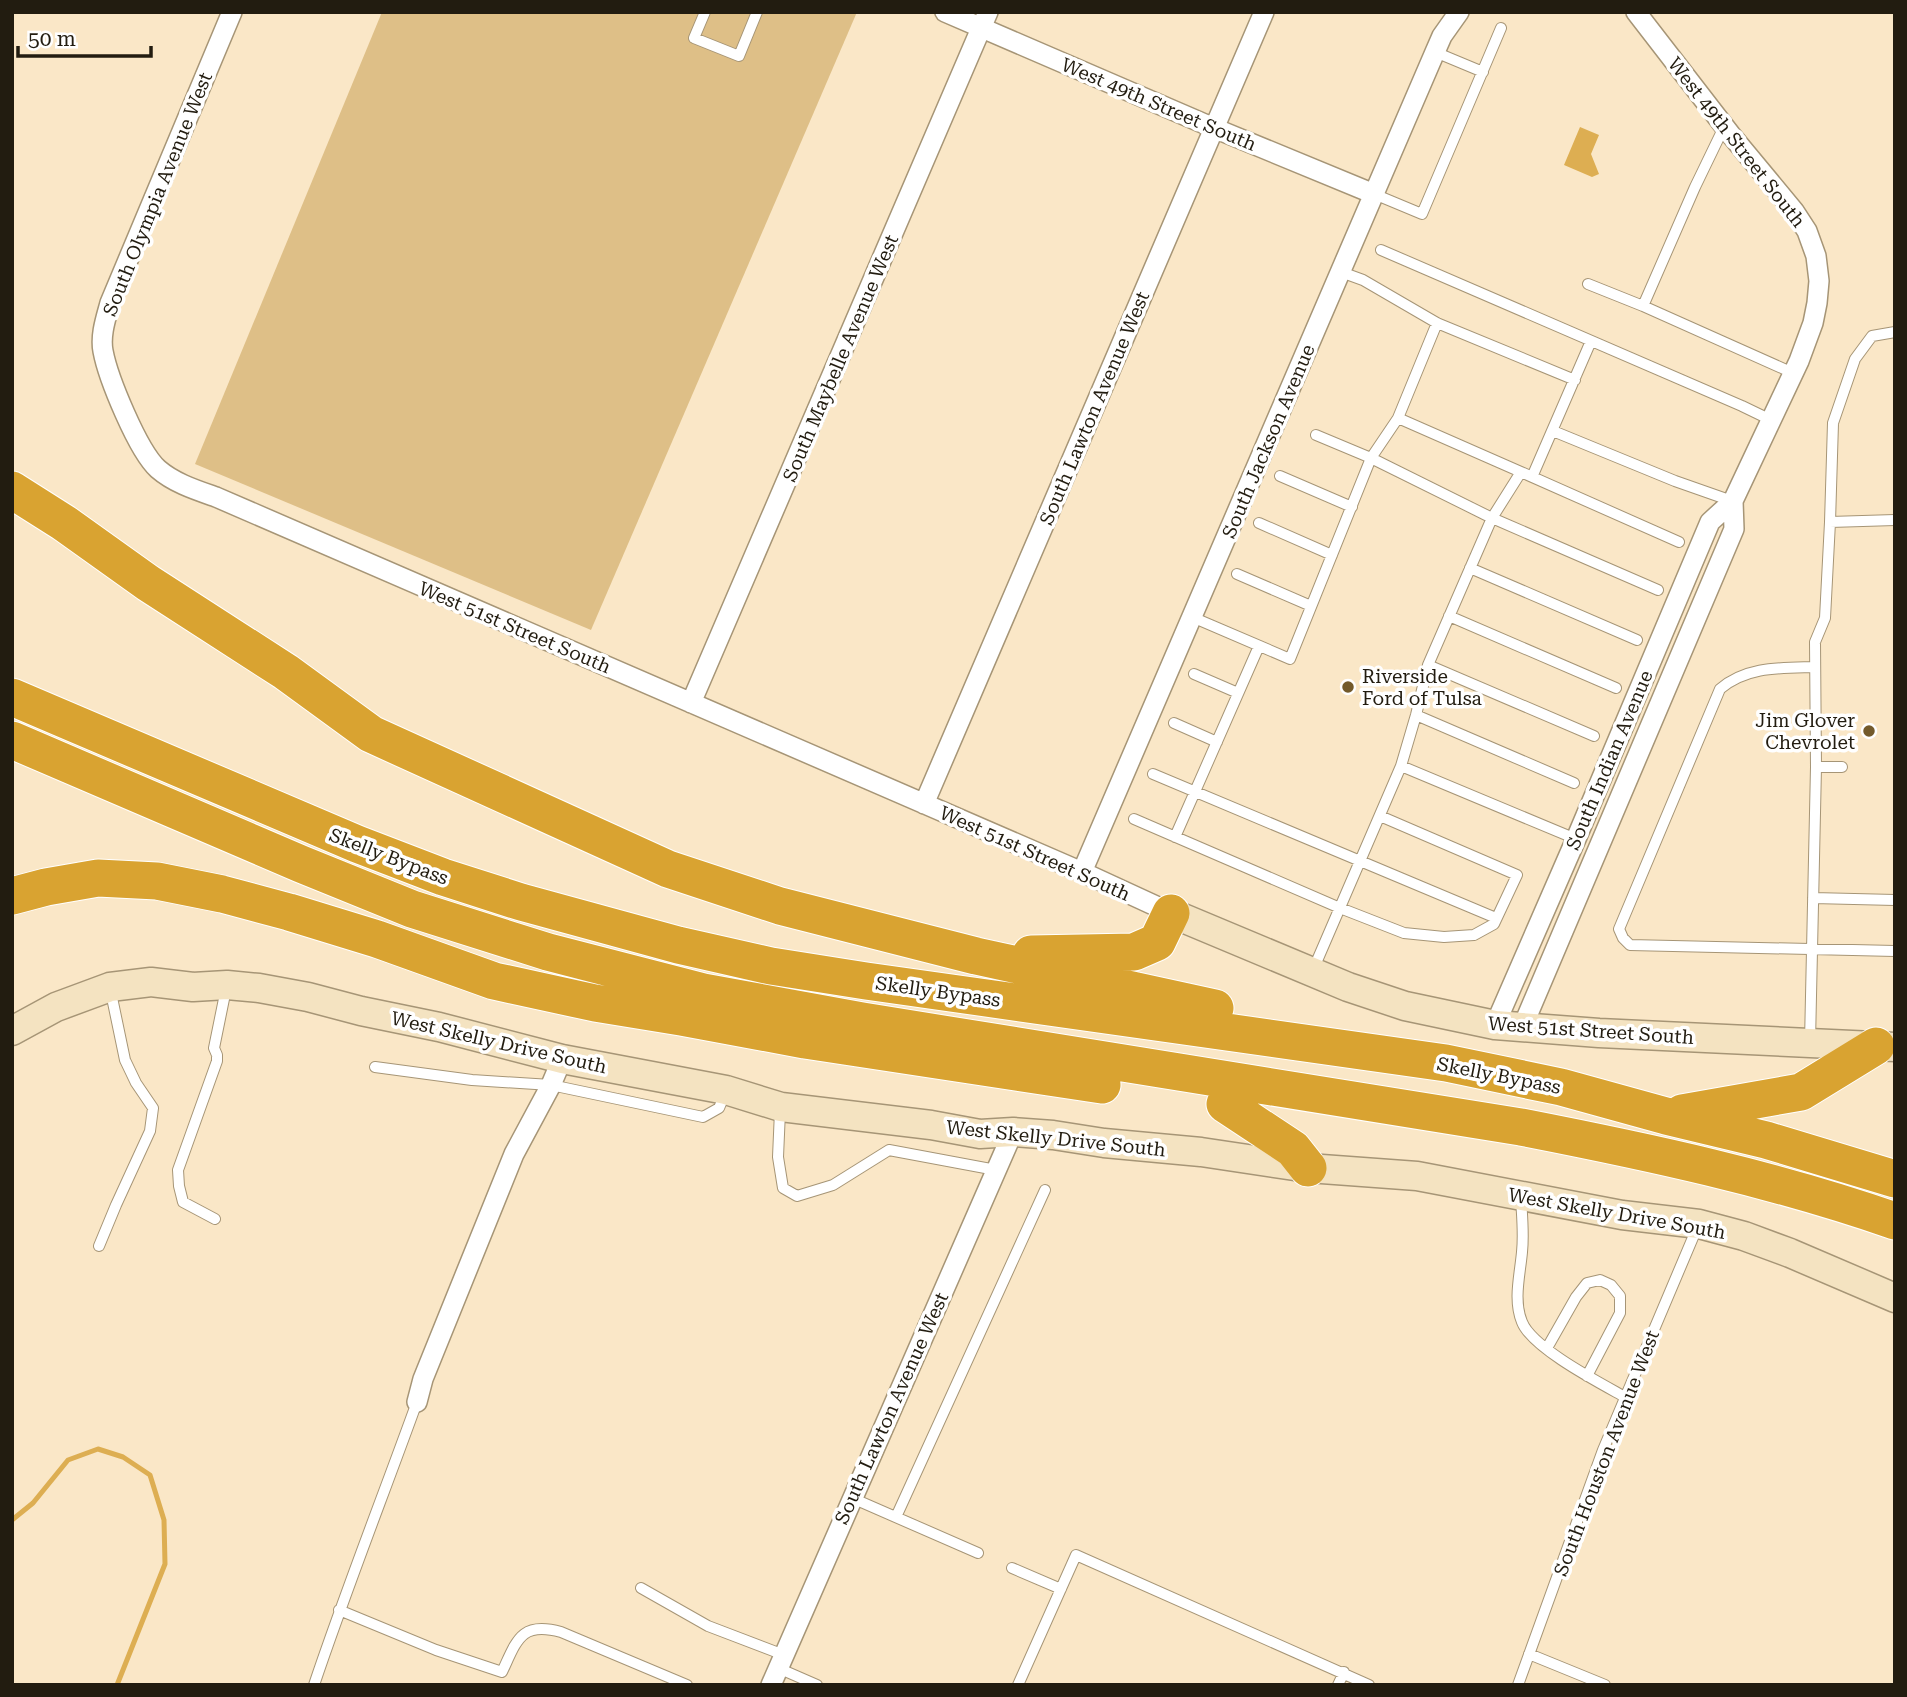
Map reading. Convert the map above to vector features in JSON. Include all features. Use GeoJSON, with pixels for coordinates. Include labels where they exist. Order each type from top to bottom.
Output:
{"type":"FeatureCollection","features":[{"type":"Feature","properties":{"kind":"highway"},"geometry":{"type":"LineString","coordinates":[[12,490],[64,523],[148,583],[286,672],[371,734],[656,863],[780,906],[976,956],[1288,1024],[1446,1063]]}},
{"type":"Feature","properties":{"kind":"highway","name":"Skelly Bypass"},"geometry":{"type":"LineString","coordinates":[[12,696],[346,840],[431,872],[521,902],[678,945],[771,966],[866,981],[1446,1063],[1562,1087],[1766,1140],[1895,1179]]}},
{"type":"Feature","properties":{"kind":"highway","name":"Skelly Bypass"},"geometry":{"type":"LineString","coordinates":[[12,740],[412,909],[548,952],[703,992],[876,1023],[1521,1127],[1730,1171],[1832,1199],[1895,1221]]}},
{"type":"Feature","properties":{"kind":"highway"},"geometry":{"type":"LineString","coordinates":[[12,896],[98,878],[157,881],[278,909],[377,939],[494,981],[595,1003],[805,1040],[1225,1104],[1521,1127]]}},
{"type":"Feature","properties":{"kind":"highway"},"geometry":{"type":"LineString","coordinates":[[976,956],[1134,952],[1157,942],[1171,913]]}},
{"type":"Feature","properties":{"kind":"highway"},"geometry":{"type":"LineString","coordinates":[[1667,1116],[1801,1092],[1885,1046]]}},
{"type":"Feature","properties":{"kind":"highway"},"geometry":{"type":"LineString","coordinates":[[1225,1104],[1293,1149],[1308,1168]]}},
{"type":"Feature","properties":{"kind":"street","name":"South Olympia Avenue West"},"geometry":{"type":"LineString","coordinates":[[216,498],[177,482],[158,469],[145,455],[117,395],[102,350],[110,303],[232,12]]}},
{"type":"Feature","properties":{"kind":"street","name":"West 49th Street South"},"geometry":{"type":"LineString","coordinates":[[945,12],[985,20],[1214,128],[1374,194]]}},
{"type":"Feature","properties":{"kind":"street","name":"South Lawton Avenue West"},"geometry":{"type":"LineString","coordinates":[[924,804],[1264,12]]}},
{"type":"Feature","properties":{"kind":"street","name":"South Jackson Avenue"},"geometry":{"type":"LineString","coordinates":[[1082,872],[1442,36],[1459,12]]}},
{"type":"Feature","properties":{"kind":"street","name":"West 49th Street South"},"geometry":{"type":"LineString","coordinates":[[1636,12],[1724,127],[1794,211],[1807,231],[1816,256],[1819,281]]}},
{"type":"Feature","properties":{"kind":"street","name":"South Maybelle Avenue West"},"geometry":{"type":"LineString","coordinates":[[691,704],[985,20]]}},
{"type":"Feature","properties":{"kind":"street","name":"South Indian Avenue"},"geometry":{"type":"LineString","coordinates":[[1494,1025],[1710,522],[1733,501],[1793,373],[1813,323],[1819,281]]}},
{"type":"Feature","properties":{"kind":"street","name":"West 51st Street South"},"geometry":{"type":"LineString","coordinates":[[216,498],[1082,872],[1171,913],[1312,973],[1405,1006],[1494,1025],[1522,1028],[1885,1046]]}},
{"type":"Feature","properties":{"kind":"street","name":"South Indian Avenue"},"geometry":{"type":"LineString","coordinates":[[1522,1028],[1734,529],[1733,501]]}},
{"type":"Feature","properties":{"kind":"street"},"geometry":{"type":"LineString","coordinates":[[1576,839],[1598,849]]}},
{"type":"Feature","properties":{"kind":"street","name":"West Skelly Drive South"},"geometry":{"type":"LineString","coordinates":[[12,1031],[55,1007],[110,988],[151,982],[259,988],[439,1027],[562,1059],[726,1090],[780,1107],[931,1125],[980,1134],[1013,1132],[1054,1135],[1104,1143],[1202,1152],[1308,1168],[1417,1177],[1622,1215],[1699,1224],[1755,1240],[1895,1298]]}},
{"type":"Feature","properties":{"kind":"street"},"geometry":{"type":"LineString","coordinates":[[418,1402],[424,1378],[514,1154],[562,1059]]}},
{"type":"Feature","properties":{"kind":"street","name":"South Lawton Avenue West"},"geometry":{"type":"LineString","coordinates":[[778,1669],[1013,1132]]}},
{"type":"Feature","properties":{"kind":"lane"},"geometry":{"type":"LineString","coordinates":[[705,12],[694,38],[739,56],[757,12]]}},
{"type":"Feature","properties":{"kind":"lane"},"geometry":{"type":"LineString","coordinates":[[1374,194],[1422,214],[1501,28]]}},
{"type":"Feature","properties":{"kind":"lane"},"geometry":{"type":"LineString","coordinates":[[1435,52],[1483,72]]}},
{"type":"Feature","properties":{"kind":"lane"},"geometry":{"type":"LineString","coordinates":[[1643,306],[1724,127]]}},
{"type":"Feature","properties":{"kind":"lane"},"geometry":{"type":"LineString","coordinates":[[1381,250],[1771,420]]}},
{"type":"Feature","properties":{"kind":"lane"},"geometry":{"type":"LineString","coordinates":[[1341,272],[1363,281],[1437,323],[1575,380]]}},
{"type":"Feature","properties":{"kind":"lane"},"geometry":{"type":"LineString","coordinates":[[1588,284],[1793,373]]}},
{"type":"Feature","properties":{"kind":"lane"},"geometry":{"type":"LineString","coordinates":[[1192,617],[1290,659],[1371,458],[1380,449],[1398,418],[1437,323]]}},
{"type":"Feature","properties":{"kind":"lane"},"geometry":{"type":"LineString","coordinates":[[1811,1043],[1816,767],[1815,642],[1825,618],[1833,423],[1855,359],[1872,336],[1895,332]]}},
{"type":"Feature","properties":{"kind":"lane"},"geometry":{"type":"LineString","coordinates":[[1532,477],[1591,341]]}},
{"type":"Feature","properties":{"kind":"lane"},"geometry":{"type":"LineString","coordinates":[[1398,418],[1679,542]]}},
{"type":"Feature","properties":{"kind":"lane"},"geometry":{"type":"LineString","coordinates":[[1553,431],[1675,481],[1733,501]]}},
{"type":"Feature","properties":{"kind":"lane"},"geometry":{"type":"LineString","coordinates":[[1316,435],[1371,458],[1492,518],[1658,590]]}},
{"type":"Feature","properties":{"kind":"lane"},"geometry":{"type":"LineString","coordinates":[[1312,973],[1401,766],[1428,665],[1492,518],[1521,472]]}},
{"type":"Feature","properties":{"kind":"lane"},"geometry":{"type":"LineString","coordinates":[[1280,475],[1352,507]]}},
{"type":"Feature","properties":{"kind":"lane"},"geometry":{"type":"LineString","coordinates":[[1830,522],[1895,520]]}},
{"type":"Feature","properties":{"kind":"lane"},"geometry":{"type":"LineString","coordinates":[[1259,523],[1332,555]]}},
{"type":"Feature","properties":{"kind":"lane"},"geometry":{"type":"LineString","coordinates":[[1470,568],[1637,640]]}},
{"type":"Feature","properties":{"kind":"lane"},"geometry":{"type":"LineString","coordinates":[[1237,574],[1311,606]]}},
{"type":"Feature","properties":{"kind":"lane"},"geometry":{"type":"LineString","coordinates":[[1449,616],[1616,688]]}},
{"type":"Feature","properties":{"kind":"lane"},"geometry":{"type":"LineString","coordinates":[[1175,837],[1259,646]]}},
{"type":"Feature","properties":{"kind":"lane"},"geometry":{"type":"LineString","coordinates":[[1428,665],[1594,736]]}},
{"type":"Feature","properties":{"kind":"lane"},"geometry":{"type":"LineString","coordinates":[[1815,667],[1768,668],[1731,679],[1720,689],[1619,929],[1623,939],[1630,945],[1895,951]]}},
{"type":"Feature","properties":{"kind":"lane"},"geometry":{"type":"LineString","coordinates":[[1194,674],[1238,693]]}},
{"type":"Feature","properties":{"kind":"lane"},"geometry":{"type":"LineString","coordinates":[[1416,715],[1574,783]]}},
{"type":"Feature","properties":{"kind":"lane"},"geometry":{"type":"LineString","coordinates":[[1174,723],[1217,742]]}},
{"type":"Feature","properties":{"kind":"lane"},"geometry":{"type":"LineString","coordinates":[[1401,766],[1576,839]]}},
{"type":"Feature","properties":{"kind":"lane"},"geometry":{"type":"LineString","coordinates":[[1816,767],[1842,767]]}},
{"type":"Feature","properties":{"kind":"lane"},"geometry":{"type":"LineString","coordinates":[[1153,775],[1496,918]]}},
{"type":"Feature","properties":{"kind":"lane"},"geometry":{"type":"LineString","coordinates":[[1134,819],[1404,933],[1444,937],[1474,935],[1494,924],[1517,875],[1380,816]]}},
{"type":"Feature","properties":{"kind":"lane"},"geometry":{"type":"LineString","coordinates":[[1813,898],[1895,900]]}},
{"type":"Feature","properties":{"kind":"lane"},"geometry":{"type":"LineString","coordinates":[[215,1219],[183,1202],[178,1170],[217,1061],[214,1048],[226,985]]}},
{"type":"Feature","properties":{"kind":"lane"},"geometry":{"type":"LineString","coordinates":[[99,1246],[150,1131],[153,1108],[125,1060],[110,988]]}},
{"type":"Feature","properties":{"kind":"lane"},"geometry":{"type":"LineString","coordinates":[[375,1067],[472,1080],[551,1085],[703,1117],[719,1108],[726,1090]]}},
{"type":"Feature","properties":{"kind":"lane"},"geometry":{"type":"LineString","coordinates":[[780,1107],[778,1157],[783,1188],[797,1196],[834,1185],[889,1150],[996,1170]]}},
{"type":"Feature","properties":{"kind":"lane"},"geometry":{"type":"LineString","coordinates":[[896,1517],[1045,1191]]}},
{"type":"Feature","properties":{"kind":"lane"},"geometry":{"type":"LineString","coordinates":[[1521,1197],[1522,1250],[1517,1291],[1522,1323],[1532,1337],[1547,1348],[1587,1376],[1625,1397]]}},
{"type":"Feature","properties":{"kind":"lane","name":"South Houston Avenue West"},"geometry":{"type":"LineString","coordinates":[[1518,1685],[1603,1450],[1699,1224]]}},
{"type":"Feature","properties":{"kind":"lane"},"geometry":{"type":"LineString","coordinates":[[1547,1348],[1587,1283],[1600,1280],[1611,1285],[1620,1296],[1620,1313],[1587,1376]]}},
{"type":"Feature","properties":{"kind":"lane"},"geometry":{"type":"LineString","coordinates":[[314,1685],[339,1610],[418,1402]]}},
{"type":"Feature","properties":{"kind":"lane"},"geometry":{"type":"LineString","coordinates":[[852,1498],[978,1553]]}},
{"type":"Feature","properties":{"kind":"lane"},"geometry":{"type":"LineString","coordinates":[[1018,1685],[1076,1555],[1369,1685]]}},
{"type":"Feature","properties":{"kind":"lane"},"geometry":{"type":"LineString","coordinates":[[1012,1568],[1061,1589]]}},
{"type":"Feature","properties":{"kind":"lane"},"geometry":{"type":"LineString","coordinates":[[641,1588],[778,1669],[817,1685]]}},
{"type":"Feature","properties":{"kind":"lane"},"geometry":{"type":"LineString","coordinates":[[339,1610],[436,1650],[502,1672],[516,1641],[528,1630],[545,1628],[561,1632],[687,1685]]}},
{"type":"Feature","properties":{"kind":"lane"},"geometry":{"type":"LineString","coordinates":[[1529,1654],[1605,1685]]}},
{"type":"Feature","properties":{"kind":"lane"},"geometry":{"type":"LineString","coordinates":[[1338,1685],[1343,1672]]}},
{"type":"Feature","properties":{"kind":"shaded area"},"geometry":{"type":"Polygon","coordinates":[[[382,12],[857,12],[591,630],[195,464],[382,12]]]}},
{"type":"Feature","properties":{"kind":"shaded area"},"geometry":{"type":"Polygon","coordinates":[[[1580,127],[1599,135],[1591,154],[1599,174],[1592,177],[1564,165],[1580,127]]]}},
{"type":"Feature","properties":{"kind":"waterway"},"geometry":{"type":"LineString","coordinates":[[12,1520],[33,1503],[68,1460],[98,1449],[123,1457],[150,1475],[164,1520],[165,1564],[117,1685]]}},
{"type":"Feature","properties":{"kind":"place","name":"Riverside Ford of Tulsa"},"geometry":{"type":"Point","coordinates":[1348,687]}},
{"type":"Feature","properties":{"kind":"place","name":"Jim Glover Chevrolet"},"geometry":{"type":"Point","coordinates":[1869,731]}}]}
